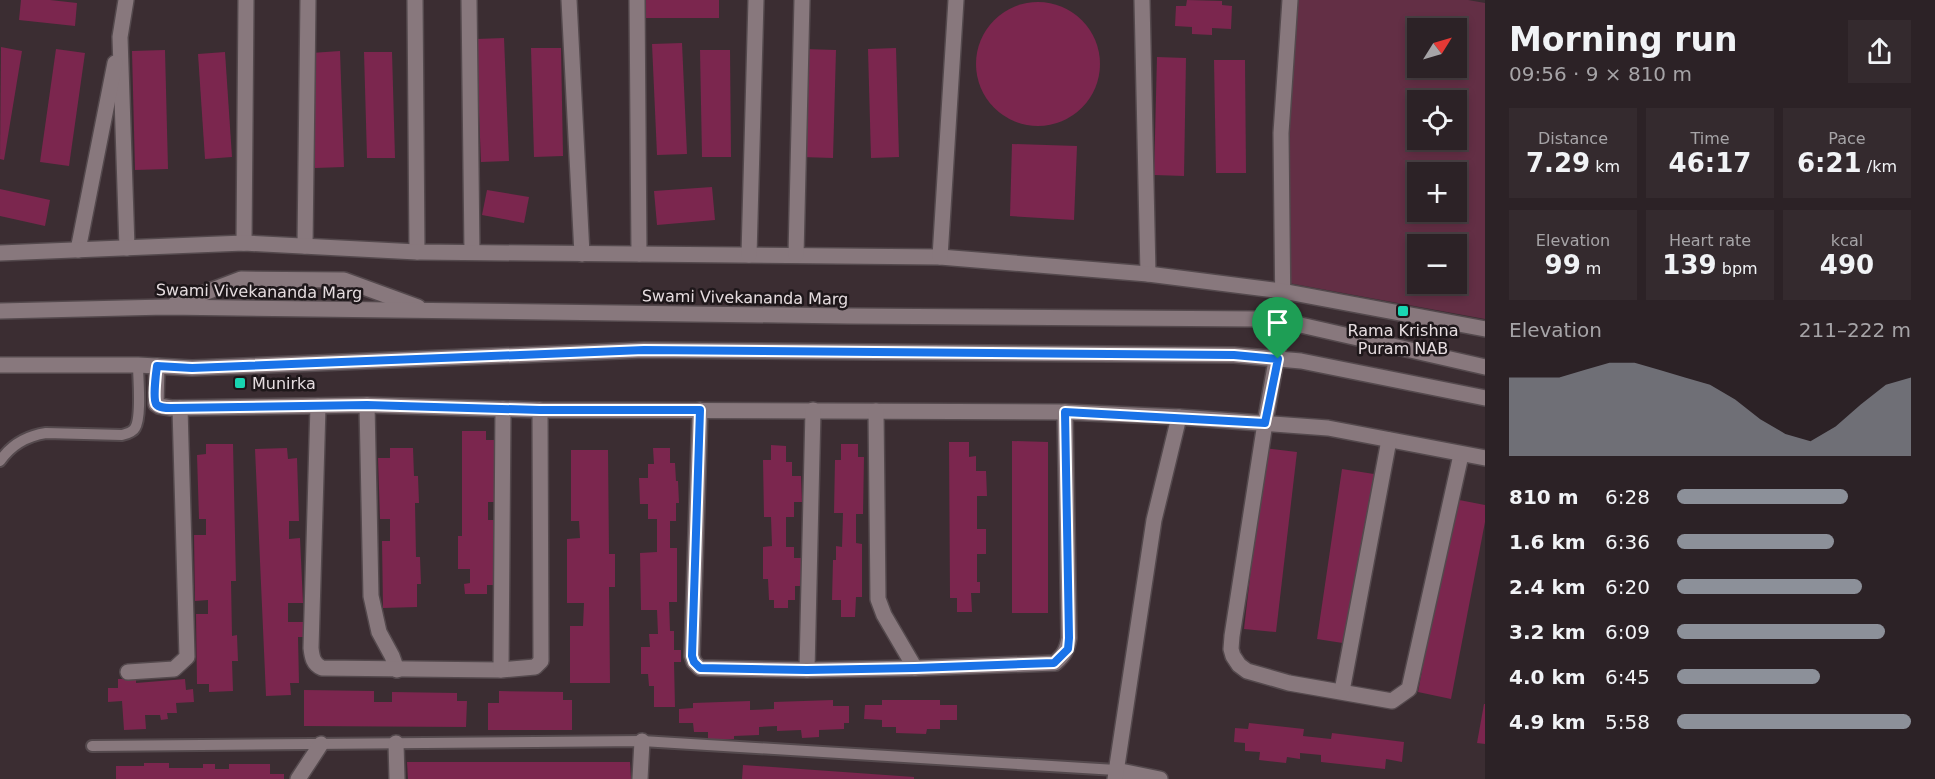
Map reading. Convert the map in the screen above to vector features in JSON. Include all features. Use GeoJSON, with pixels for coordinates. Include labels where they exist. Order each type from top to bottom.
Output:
{"type":"FeatureCollection","features":[{"type":"Feature","properties":{"kind":"street"},"geometry":{"type":"LineString","coordinates":[[78,250],[126,0]]}},
{"type":"Feature","properties":{"kind":"street"},"geometry":{"type":"LineString","coordinates":[[244,243],[246,0]]}},
{"type":"Feature","properties":{"kind":"street"},"geometry":{"type":"LineString","coordinates":[[305,246],[308,0]]}},
{"type":"Feature","properties":{"kind":"street"},"geometry":{"type":"LineString","coordinates":[[415,0],[417,252]]}},
{"type":"Feature","properties":{"kind":"street"},"geometry":{"type":"LineString","coordinates":[[469,0],[472,252]]}},
{"type":"Feature","properties":{"kind":"street"},"geometry":{"type":"LineString","coordinates":[[569,0],[582,254]]}},
{"type":"Feature","properties":{"kind":"street"},"geometry":{"type":"LineString","coordinates":[[637,0],[639,254]]}},
{"type":"Feature","properties":{"kind":"street"},"geometry":{"type":"LineString","coordinates":[[749,255],[756,0]]}},
{"type":"Feature","properties":{"kind":"street"},"geometry":{"type":"LineString","coordinates":[[796,255],[802,0]]}},
{"type":"Feature","properties":{"kind":"street"},"geometry":{"type":"LineString","coordinates":[[940,257],[956,0]]}},
{"type":"Feature","properties":{"kind":"street"},"geometry":{"type":"LineString","coordinates":[[1142,0],[1148,274]]}},
{"type":"Feature","properties":{"kind":"street"},"geometry":{"type":"LineString","coordinates":[[1290,0],[1281,133],[1283,321],[1232,636],[1231,649],[1239,665],[1247,671],[1289,683],[1392,701],[1409,689],[1461,455]]}},
{"type":"Feature","properties":{"kind":"street"},"geometry":{"type":"LineString","coordinates":[[120,37],[127,248]]}},
{"type":"Feature","properties":{"kind":"street"},"geometry":{"type":"LineString","coordinates":[[0,254],[244,243],[417,252],[940,257],[1148,274],[1282,291],[1485,329]]}},
{"type":"Feature","properties":{"kind":"street"},"geometry":{"type":"LineString","coordinates":[[166,307],[241,279],[344,280],[429,311]]}},
{"type":"Feature","properties":{"kind":"street","name":"Swami Vivekananda Marg"},"geometry":{"type":"LineString","coordinates":[[0,311],[166,307],[1246,319],[1283,321],[1485,367]]}},
{"type":"Feature","properties":{"kind":"street"},"geometry":{"type":"LineString","coordinates":[[0,365],[138,364],[202,367],[644,350],[1234,355],[1301,362],[1485,398]]}},
{"type":"Feature","properties":{"kind":"street"},"geometry":{"type":"LineString","coordinates":[[157,366],[156,404],[164,407],[367,405],[540,410],[1065,412],[1179,417],[1328,428],[1485,458]]}},
{"type":"Feature","properties":{"kind":"street"},"geometry":{"type":"LineString","coordinates":[[367,405],[371,596],[379,632],[397,670]]}},
{"type":"Feature","properties":{"kind":"street"},"geometry":{"type":"LineString","coordinates":[[318,406],[312,658],[322,668],[397,670],[501,670],[535,667],[541,661],[540,410]]}},
{"type":"Feature","properties":{"kind":"street"},"geometry":{"type":"LineString","coordinates":[[128,672],[174,669],[186,657],[180,408]]}},
{"type":"Feature","properties":{"kind":"street"},"geometry":{"type":"LineString","coordinates":[[501,670],[503,409]]}},
{"type":"Feature","properties":{"kind":"street"},"geometry":{"type":"LineString","coordinates":[[700,410],[692,656],[694,662],[700,668],[807,670],[1054,663],[1068,649],[1069,638],[1065,412]]}},
{"type":"Feature","properties":{"kind":"street"},"geometry":{"type":"LineString","coordinates":[[807,670],[813,411]]}},
{"type":"Feature","properties":{"kind":"street"},"geometry":{"type":"LineString","coordinates":[[876,411],[878,598],[884,615],[915,668]]}},
{"type":"Feature","properties":{"kind":"street"},"geometry":{"type":"LineString","coordinates":[[1160,779],[1115,774],[1152,530],[1179,417]]}},
{"type":"Feature","properties":{"kind":"street"},"geometry":{"type":"LineString","coordinates":[[1342,691],[1389,441]]}},
{"type":"Feature","properties":{"kind":"street"},"geometry":{"type":"LineString","coordinates":[[640,779],[642,741]]}},
{"type":"Feature","properties":{"kind":"street"},"geometry":{"type":"LineString","coordinates":[[396,743],[398,779]]}},
{"type":"Feature","properties":{"kind":"street"},"geometry":{"type":"LineString","coordinates":[[298,779],[321,744]]}},
{"type":"Feature","properties":{"kind":"lane"},"geometry":{"type":"LineString","coordinates":[[0,461],[15,445],[36,434],[122,435],[129,433],[135,428],[138,413],[138,364]]}},
{"type":"Feature","properties":{"kind":"lane"},"geometry":{"type":"LineString","coordinates":[[92,746],[642,741],[1115,774]]}},
{"type":"Feature","properties":{"kind":"shaded area"},"geometry":{"type":"Polygon","coordinates":[[[1297,0],[1468,0],[1485,3],[1485,319],[1283,282],[1283,226],[1297,0]]]}},
{"type":"Feature","properties":{"kind":"building"},"geometry":{"type":"Polygon","coordinates":[[[21,0],[77,3],[75,26],[19,20],[21,0]]]}},
{"type":"Feature","properties":{"kind":"building"},"geometry":{"type":"Polygon","coordinates":[[[642,0],[719,0],[719,18],[642,18],[642,0]]]}},
{"type":"Feature","properties":{"kind":"building"},"geometry":{"type":"Polygon","coordinates":[[[1187,0],[1222,1],[1222,5],[1232,6],[1231,29],[1212,28],[1212,35],[1192,34],[1192,27],[1175,26],[1176,6],[1186,6],[1187,0]]]}},
{"type":"Feature","properties":{"kind":"building"},"geometry":{"type":"Polygon","coordinates":[[[1038,2],[1062,7],[1073,12],[1082,20],[1090,29],[1095,40],[1100,64],[1095,88],[1090,99],[1082,108],[1073,116],[1062,121],[1038,126],[1014,121],[1003,116],[994,108],[986,99],[981,88],[976,64],[981,40],[986,29],[994,20],[1003,12],[1014,7],[1038,2]]]}},
{"type":"Feature","properties":{"kind":"building"},"geometry":{"type":"Polygon","coordinates":[[[504,38],[509,161],[481,162],[476,39],[504,38]]]}},
{"type":"Feature","properties":{"kind":"building"},"geometry":{"type":"Polygon","coordinates":[[[682,43],[687,154],[657,155],[652,44],[682,43]]]}},
{"type":"Feature","properties":{"kind":"building"},"geometry":{"type":"Polygon","coordinates":[[[1,47],[22,51],[4,160],[0,159],[1,47]]]}},
{"type":"Feature","properties":{"kind":"building"},"geometry":{"type":"Polygon","coordinates":[[[531,48],[561,48],[563,156],[534,157],[531,48]]]}},
{"type":"Feature","properties":{"kind":"building"},"geometry":{"type":"Polygon","coordinates":[[[896,48],[899,157],[871,158],[868,49],[896,48]]]}},
{"type":"Feature","properties":{"kind":"building"},"geometry":{"type":"Polygon","coordinates":[[[56,49],[85,53],[69,166],[40,162],[56,49]]]}},
{"type":"Feature","properties":{"kind":"building"},"geometry":{"type":"Polygon","coordinates":[[[804,49],[836,50],[833,158],[801,157],[804,49]]]}},
{"type":"Feature","properties":{"kind":"building"},"geometry":{"type":"Polygon","coordinates":[[[165,50],[168,169],[135,170],[132,51],[165,50]]]}},
{"type":"Feature","properties":{"kind":"building"},"geometry":{"type":"Polygon","coordinates":[[[700,50],[730,50],[731,157],[702,157],[700,50]]]}},
{"type":"Feature","properties":{"kind":"building"},"geometry":{"type":"Polygon","coordinates":[[[340,51],[344,167],[315,168],[311,53],[340,51]]]}},
{"type":"Feature","properties":{"kind":"building"},"geometry":{"type":"Polygon","coordinates":[[[225,52],[232,157],[205,159],[198,54],[225,52]]]}},
{"type":"Feature","properties":{"kind":"building"},"geometry":{"type":"Polygon","coordinates":[[[364,52],[392,52],[395,158],[367,158],[364,52]]]}},
{"type":"Feature","properties":{"kind":"building"},"geometry":{"type":"Polygon","coordinates":[[[1157,57],[1186,58],[1184,176],[1154,175],[1157,57]]]}},
{"type":"Feature","properties":{"kind":"building"},"geometry":{"type":"Polygon","coordinates":[[[1214,60],[1245,60],[1246,173],[1216,173],[1214,60]]]}},
{"type":"Feature","properties":{"kind":"building"},"geometry":{"type":"Polygon","coordinates":[[[1012,144],[1077,146],[1074,220],[1010,216],[1012,144]]]}},
{"type":"Feature","properties":{"kind":"building"},"geometry":{"type":"Polygon","coordinates":[[[712,187],[715,220],[657,225],[654,191],[712,187]]]}},
{"type":"Feature","properties":{"kind":"building"},"geometry":{"type":"Polygon","coordinates":[[[0,189],[50,200],[45,226],[0,216],[0,189]]]}},
{"type":"Feature","properties":{"kind":"building"},"geometry":{"type":"Polygon","coordinates":[[[487,190],[529,197],[524,223],[482,215],[487,190]]]}},
{"type":"Feature","properties":{"kind":"building"},"geometry":{"type":"Polygon","coordinates":[[[462,431],[486,431],[486,440],[494,440],[494,490],[497,490],[497,502],[488,502],[488,520],[494,520],[494,569],[498,569],[498,585],[487,585],[487,594],[465,594],[464,584],[470,583],[470,569],[458,569],[458,536],[462,536],[462,431]]]}},
{"type":"Feature","properties":{"kind":"building"},"geometry":{"type":"Polygon","coordinates":[[[1012,441],[1048,442],[1048,613],[1012,613],[1012,441]]]}},
{"type":"Feature","properties":{"kind":"building"},"geometry":{"type":"Polygon","coordinates":[[[949,442],[969,442],[969,457],[976,456],[976,471],[986,471],[987,496],[977,496],[977,529],[986,529],[986,554],[977,554],[977,582],[980,582],[980,593],[971,593],[972,612],[957,612],[957,598],[950,598],[949,442]]]}},
{"type":"Feature","properties":{"kind":"building"},"geometry":{"type":"Polygon","coordinates":[[[206,444],[233,444],[236,581],[231,581],[232,636],[237,635],[238,661],[232,661],[233,691],[209,692],[209,684],[197,684],[196,614],[208,614],[208,600],[195,601],[194,535],[206,535],[206,519],[199,519],[197,455],[206,454],[206,444]]]}},
{"type":"Feature","properties":{"kind":"building"},"geometry":{"type":"Polygon","coordinates":[[[841,444],[858,444],[858,457],[864,457],[863,514],[856,514],[856,543],[862,544],[862,597],[856,597],[855,617],[841,617],[841,600],[832,600],[833,560],[836,560],[836,546],[842,547],[843,513],[834,513],[835,460],[841,460],[841,444]]]}},
{"type":"Feature","properties":{"kind":"building"},"geometry":{"type":"Polygon","coordinates":[[[771,445],[786,446],[786,462],[792,462],[792,476],[801,476],[802,502],[794,502],[794,517],[786,517],[786,547],[794,547],[794,558],[802,558],[803,586],[795,586],[795,600],[788,600],[788,608],[774,608],[774,600],[769,600],[768,579],[763,579],[763,547],[772,546],[771,517],[764,517],[763,460],[771,460],[771,445]]]}},
{"type":"Feature","properties":{"kind":"building"},"geometry":{"type":"Polygon","coordinates":[[[287,448],[288,459],[297,458],[299,521],[289,521],[289,539],[300,538],[303,603],[288,603],[288,622],[304,622],[304,637],[298,637],[299,683],[290,683],[291,695],[266,696],[255,449],[287,448]]]}},
{"type":"Feature","properties":{"kind":"building"},"geometry":{"type":"Polygon","coordinates":[[[390,448],[413,448],[414,476],[418,476],[419,503],[415,503],[416,557],[420,557],[421,584],[417,584],[417,607],[383,608],[382,541],[390,541],[390,519],[380,519],[378,458],[390,458],[390,448]]]}},
{"type":"Feature","properties":{"kind":"building"},"geometry":{"type":"Polygon","coordinates":[[[653,448],[670,448],[670,463],[675,463],[676,481],[678,481],[679,503],[676,503],[676,521],[670,521],[670,548],[677,548],[677,602],[669,602],[670,631],[674,631],[674,650],[681,650],[681,662],[674,662],[675,707],[654,707],[654,686],[649,686],[648,674],[641,674],[641,647],[650,647],[649,634],[658,634],[657,610],[641,610],[640,553],[657,552],[657,519],[648,519],[648,504],[640,504],[639,478],[648,478],[648,464],[654,464],[653,448]]]}},
{"type":"Feature","properties":{"kind":"building"},"geometry":{"type":"Polygon","coordinates":[[[1265,448],[1297,452],[1276,632],[1244,629],[1265,448]]]}},
{"type":"Feature","properties":{"kind":"building"},"geometry":{"type":"Polygon","coordinates":[[[571,450],[608,450],[609,554],[615,554],[615,587],[609,587],[610,683],[570,683],[570,626],[583,626],[584,603],[567,603],[567,539],[580,538],[579,521],[571,521],[571,450]]]}},
{"type":"Feature","properties":{"kind":"building"},"geometry":{"type":"Polygon","coordinates":[[[1342,469],[1374,474],[1349,644],[1317,639],[1342,469]]]}},
{"type":"Feature","properties":{"kind":"building"},"geometry":{"type":"Polygon","coordinates":[[[1454,499],[1485,505],[1485,522],[1451,699],[1418,692],[1454,499]]]}},
{"type":"Feature","properties":{"kind":"building"},"geometry":{"type":"Polygon","coordinates":[[[118,679],[136,679],[136,683],[185,679],[186,690],[193,689],[194,702],[176,703],[177,713],[167,713],[168,719],[161,720],[160,715],[145,715],[146,729],[124,730],[122,701],[108,702],[108,688],[118,688],[118,679]]]}},
{"type":"Feature","properties":{"kind":"building"},"geometry":{"type":"Polygon","coordinates":[[[304,690],[374,691],[374,702],[392,702],[392,692],[457,693],[457,701],[467,701],[466,727],[304,726],[304,690]]]}},
{"type":"Feature","properties":{"kind":"building"},"geometry":{"type":"Polygon","coordinates":[[[499,691],[563,692],[563,700],[572,700],[572,730],[488,730],[488,703],[499,703],[499,691]]]}},
{"type":"Feature","properties":{"kind":"building"},"geometry":{"type":"Polygon","coordinates":[[[833,700],[833,706],[849,706],[849,723],[844,723],[844,729],[819,730],[819,737],[802,738],[801,730],[777,731],[777,726],[759,727],[759,735],[708,740],[708,732],[694,732],[693,723],[679,723],[679,709],[693,708],[693,703],[750,701],[750,710],[774,709],[774,702],[833,700]]]}},
{"type":"Feature","properties":{"kind":"building"},"geometry":{"type":"Polygon","coordinates":[[[882,700],[940,700],[940,705],[957,705],[957,720],[940,720],[940,729],[927,729],[926,734],[896,733],[896,727],[882,727],[882,720],[864,719],[865,705],[882,705],[882,700]]]}},
{"type":"Feature","properties":{"kind":"building"},"geometry":{"type":"Polygon","coordinates":[[[1485,704],[1485,744],[1477,743],[1485,704]]]}},
{"type":"Feature","properties":{"kind":"building"},"geometry":{"type":"Polygon","coordinates":[[[1249,723],[1304,729],[1303,736],[1331,739],[1332,733],[1404,742],[1402,762],[1386,759],[1385,769],[1321,762],[1321,755],[1300,753],[1300,759],[1287,757],[1286,763],[1259,760],[1260,752],[1245,751],[1245,743],[1234,742],[1235,728],[1248,729],[1249,723]]]}},
{"type":"Feature","properties":{"kind":"building"},"geometry":{"type":"Polygon","coordinates":[[[407,762],[630,762],[631,779],[408,779],[407,762]]]}},
{"type":"Feature","properties":{"kind":"building"},"geometry":{"type":"Polygon","coordinates":[[[144,763],[169,763],[169,768],[203,768],[203,764],[215,764],[215,769],[229,769],[229,764],[270,764],[270,774],[284,774],[284,779],[116,779],[116,766],[144,766],[144,763]]]}},
{"type":"Feature","properties":{"kind":"building"},"geometry":{"type":"Polygon","coordinates":[[[743,765],[914,777],[914,779],[742,779],[743,765]]]}},
{"type":"Feature","properties":{"kind":"place","name":"Rama Krishna Puram NAB"},"geometry":{"type":"Point","coordinates":[1403,311]}},
{"type":"Feature","properties":{"kind":"place","name":"Munirka"},"geometry":{"type":"Point","coordinates":[240,383]}},
{"type":"Feature","properties":{"kind":"route"},"geometry":{"type":"LineString","coordinates":[[644,350],[1234,355],[1278,359],[1265,423],[1065,412],[1068,649],[1054,663],[915,668],[807,670],[700,668],[697,666],[692,656],[700,410],[540,410],[367,405],[171,408],[156,404],[155,397],[157,366],[192,368],[644,350]]}}]}
